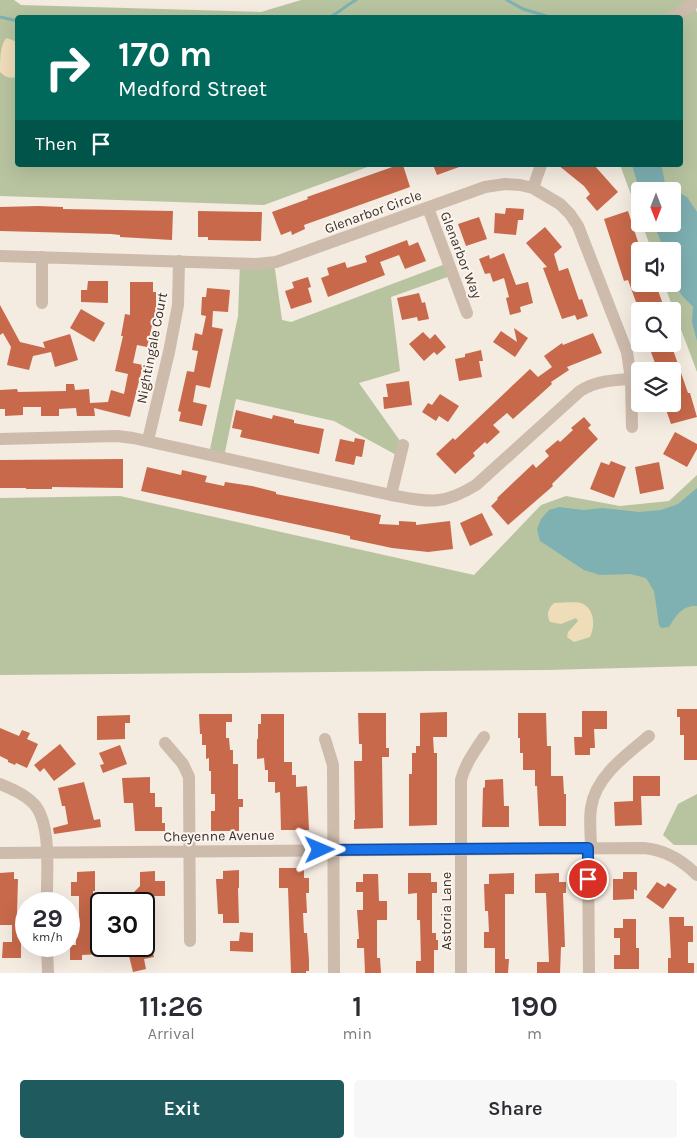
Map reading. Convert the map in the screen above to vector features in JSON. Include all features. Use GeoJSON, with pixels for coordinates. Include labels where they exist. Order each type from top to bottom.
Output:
{"type":"FeatureCollection","features":[{"type":"Feature","properties":{"kind":"street"},"geometry":{"type":"LineString","coordinates":[[676,15],[697,1]]}},
{"type":"Feature","properties":{"kind":"street"},"geometry":{"type":"LineString","coordinates":[[533,188],[540,167]]}},
{"type":"Feature","properties":{"kind":"street","name":"Glenarbor Circle"},"geometry":{"type":"LineString","coordinates":[[0,256],[257,264],[276,262],[494,184],[520,185],[533,188],[560,204],[578,226],[627,352],[631,379]]}},
{"type":"Feature","properties":{"kind":"street","name":"Glenarbor Way"},"geometry":{"type":"LineString","coordinates":[[428,208],[467,313]]}},
{"type":"Feature","properties":{"kind":"street"},"geometry":{"type":"LineString","coordinates":[[42,258],[42,303]]}},
{"type":"Feature","properties":{"kind":"street","name":"Nightingale Court"},"geometry":{"type":"LineString","coordinates":[[148,440],[178,305],[179,261]]}},
{"type":"Feature","properties":{"kind":"street"},"geometry":{"type":"LineString","coordinates":[[0,438],[117,436],[148,440],[429,502],[462,494],[488,475],[580,391],[591,384],[631,379]]}},
{"type":"Feature","properties":{"kind":"street","name":"Glenarbor Circle"},"geometry":{"type":"LineString","coordinates":[[632,412],[632,427]]}},
{"type":"Feature","properties":{"kind":"street"},"geometry":{"type":"LineString","coordinates":[[391,495],[403,445]]}},
{"type":"Feature","properties":{"kind":"street"},"geometry":{"type":"LineString","coordinates":[[589,973],[591,809],[594,794],[618,762],[649,736]]}},
{"type":"Feature","properties":{"kind":"street","name":"Astoria Lane"},"geometry":{"type":"LineString","coordinates":[[461,973],[461,780],[466,765],[484,737]]}},
{"type":"Feature","properties":{"kind":"street"},"geometry":{"type":"LineString","coordinates":[[324,739],[333,765],[334,973]]}},
{"type":"Feature","properties":{"kind":"street"},"geometry":{"type":"LineString","coordinates":[[164,743],[183,764],[189,777],[190,941]]}},
{"type":"Feature","properties":{"kind":"street"},"geometry":{"type":"LineString","coordinates":[[0,784],[20,792],[34,804],[41,815],[45,827],[47,892]]}},
{"type":"Feature","properties":{"kind":"street","name":"Cheyenne Avenue"},"geometry":{"type":"LineString","coordinates":[[0,853],[644,848],[663,851],[681,861],[697,876]]}},
{"type":"Feature","properties":{"kind":"street"},"geometry":{"type":"LineString","coordinates":[[47,957],[48,973]]}},
{"type":"Feature","properties":{"kind":"green space"},"geometry":{"type":"Polygon","coordinates":[[[0,0],[14,0],[21,5],[261,12],[301,0],[694,0],[697,13],[697,372],[681,329],[681,302],[671,302],[667,292],[681,292],[681,242],[649,242],[645,232],[681,232],[681,182],[631,182],[631,195],[621,167],[683,167],[683,15],[15,15],[15,167],[368,167],[264,205],[0,196],[0,0]]]}},
{"type":"Feature","properties":{"kind":"green space"},"geometry":{"type":"Polygon","coordinates":[[[274,262],[282,320],[291,322],[448,263],[453,275],[391,297],[400,371],[359,383],[403,445],[400,457],[334,421],[236,399],[224,457],[209,454],[238,316],[240,263],[274,262]]]}},
{"type":"Feature","properties":{"kind":"green space"},"geometry":{"type":"Polygon","coordinates":[[[697,475],[697,666],[547,670],[0,675],[0,498],[120,496],[474,575],[541,505],[566,496],[620,506],[669,501],[697,475]]]}},
{"type":"Feature","properties":{"kind":"green space"},"geometry":{"type":"Polygon","coordinates":[[[697,794],[697,845],[674,845],[663,835],[678,804],[697,794]]]}},
{"type":"Feature","properties":{"kind":"sand"},"geometry":{"type":"Polygon","coordinates":[[[7,38],[15,41],[14,78],[0,72],[0,58],[7,38]]]}},
{"type":"Feature","properties":{"kind":"sand"},"geometry":{"type":"Polygon","coordinates":[[[554,603],[577,603],[587,607],[593,619],[590,637],[574,642],[567,637],[568,632],[578,621],[576,618],[561,624],[550,622],[548,612],[554,603]]]}},
{"type":"Feature","properties":{"kind":"water"},"geometry":{"type":"Polygon","coordinates":[[[633,167],[662,167],[665,182],[637,182],[633,167]]]}},
{"type":"Feature","properties":{"kind":"water"},"geometry":{"type":"Polygon","coordinates":[[[681,193],[687,197],[697,212],[697,341],[692,322],[693,307],[680,292],[681,242],[661,242],[657,232],[681,232],[681,193]]]}},
{"type":"Feature","properties":{"kind":"water"},"geometry":{"type":"Polygon","coordinates":[[[697,488],[697,606],[683,609],[669,627],[661,628],[659,625],[654,591],[646,578],[630,574],[600,575],[584,570],[540,541],[537,529],[541,519],[549,510],[559,507],[584,510],[603,508],[639,512],[661,510],[678,504],[697,488]]]}},
{"type":"Feature","properties":{"kind":"building"},"geometry":{"type":"Polygon","coordinates":[[[392,167],[404,167],[410,187],[304,225],[305,229],[292,235],[291,231],[281,235],[272,212],[308,199],[307,197],[392,167]]]}},
{"type":"Feature","properties":{"kind":"building"},"geometry":{"type":"Polygon","coordinates":[[[434,167],[459,167],[437,175],[434,167]]]}},
{"type":"Feature","properties":{"kind":"building"},"geometry":{"type":"Polygon","coordinates":[[[560,167],[596,167],[618,192],[597,211],[586,198],[590,194],[584,186],[560,167]]]}},
{"type":"Feature","properties":{"kind":"building"},"geometry":{"type":"Polygon","coordinates":[[[0,207],[63,207],[63,209],[173,211],[172,240],[120,237],[120,235],[111,234],[0,231],[0,207]]]}},
{"type":"Feature","properties":{"kind":"building"},"geometry":{"type":"Polygon","coordinates":[[[506,208],[524,209],[523,220],[518,220],[516,235],[494,233],[495,213],[505,214],[506,208]]]}},
{"type":"Feature","properties":{"kind":"building"},"geometry":{"type":"Polygon","coordinates":[[[198,211],[262,212],[261,241],[208,240],[208,237],[198,237],[198,211]]]}},
{"type":"Feature","properties":{"kind":"building"},"geometry":{"type":"Polygon","coordinates":[[[628,211],[631,220],[631,232],[635,232],[638,242],[631,242],[631,288],[628,280],[624,281],[604,219],[628,211]]]}},
{"type":"Feature","properties":{"kind":"building"},"geometry":{"type":"Polygon","coordinates":[[[479,217],[487,239],[466,246],[458,224],[479,217]]]}},
{"type":"Feature","properties":{"kind":"building"},"geometry":{"type":"Polygon","coordinates":[[[545,227],[562,247],[554,254],[559,271],[568,268],[579,300],[582,299],[588,316],[577,320],[575,315],[562,319],[543,268],[547,267],[526,243],[545,227]]]}},
{"type":"Feature","properties":{"kind":"building"},"geometry":{"type":"Polygon","coordinates":[[[407,240],[409,246],[418,242],[426,261],[405,269],[399,255],[380,262],[385,275],[328,297],[321,278],[329,275],[327,268],[345,262],[347,268],[367,262],[365,256],[407,240]]]}},
{"type":"Feature","properties":{"kind":"building"},"geometry":{"type":"Polygon","coordinates":[[[504,253],[516,285],[528,282],[533,303],[520,307],[521,312],[510,315],[506,298],[509,297],[504,278],[493,282],[490,273],[485,274],[479,259],[489,255],[490,259],[504,253]]]}},
{"type":"Feature","properties":{"kind":"building"},"geometry":{"type":"Polygon","coordinates":[[[308,277],[311,287],[308,288],[312,302],[291,309],[285,291],[294,288],[292,282],[308,277]]]}},
{"type":"Feature","properties":{"kind":"building"},"geometry":{"type":"Polygon","coordinates":[[[88,281],[108,281],[108,303],[81,302],[81,290],[87,290],[88,281]]]}},
{"type":"Feature","properties":{"kind":"building"},"geometry":{"type":"Polygon","coordinates":[[[130,282],[153,282],[153,292],[156,292],[156,309],[147,347],[137,345],[133,363],[143,365],[130,417],[94,408],[95,416],[77,416],[76,408],[59,409],[59,416],[41,416],[41,407],[23,407],[23,415],[5,416],[5,409],[0,409],[0,390],[17,389],[18,392],[66,391],[66,384],[74,384],[75,390],[89,389],[90,403],[108,402],[111,390],[124,394],[128,374],[115,371],[123,336],[121,336],[125,314],[130,315],[130,282]]]}},
{"type":"Feature","properties":{"kind":"building"},"geometry":{"type":"Polygon","coordinates":[[[207,288],[230,290],[228,312],[213,311],[212,327],[223,329],[210,388],[196,385],[193,402],[207,405],[202,426],[179,421],[181,412],[178,411],[187,371],[194,372],[198,351],[192,350],[195,333],[202,335],[206,316],[201,315],[202,297],[206,297],[207,288]]]}},
{"type":"Feature","properties":{"kind":"building"},"geometry":{"type":"Polygon","coordinates":[[[632,292],[659,292],[662,302],[636,302],[632,292]]]}},
{"type":"Feature","properties":{"kind":"building"},"geometry":{"type":"Polygon","coordinates":[[[419,293],[422,303],[425,302],[429,319],[418,321],[417,317],[402,320],[397,298],[419,293]]]}},
{"type":"Feature","properties":{"kind":"building"},"geometry":{"type":"Polygon","coordinates":[[[0,305],[20,342],[45,348],[43,342],[70,334],[78,360],[55,367],[51,352],[33,356],[29,370],[7,365],[11,347],[3,333],[0,335],[0,305]]]}},
{"type":"Feature","properties":{"kind":"building"},"geometry":{"type":"Polygon","coordinates":[[[81,309],[105,323],[94,342],[70,328],[81,309]]]}},
{"type":"Feature","properties":{"kind":"building"},"geometry":{"type":"Polygon","coordinates":[[[514,328],[528,338],[515,357],[493,342],[501,331],[517,342],[514,328]]]}},
{"type":"Feature","properties":{"kind":"building"},"geometry":{"type":"Polygon","coordinates":[[[423,332],[430,339],[435,334],[446,347],[437,355],[434,352],[424,361],[409,344],[423,332]]]}},
{"type":"Feature","properties":{"kind":"building"},"geometry":{"type":"Polygon","coordinates":[[[593,333],[602,353],[567,367],[569,370],[551,382],[552,384],[513,419],[507,413],[493,425],[500,432],[473,453],[475,456],[455,474],[436,454],[453,438],[455,440],[530,369],[538,377],[552,367],[544,356],[562,343],[563,345],[593,333]]]}},
{"type":"Feature","properties":{"kind":"building"},"geometry":{"type":"Polygon","coordinates":[[[481,350],[483,361],[479,361],[482,377],[459,381],[455,359],[481,350]]]}},
{"type":"Feature","properties":{"kind":"building"},"geometry":{"type":"Polygon","coordinates":[[[651,352],[674,352],[677,362],[655,362],[651,352]]]}},
{"type":"Feature","properties":{"kind":"building"},"geometry":{"type":"Polygon","coordinates":[[[681,373],[688,393],[690,393],[697,417],[671,424],[667,412],[681,412],[681,373]]]}},
{"type":"Feature","properties":{"kind":"building"},"geometry":{"type":"Polygon","coordinates":[[[409,381],[412,405],[384,409],[383,397],[388,397],[386,384],[409,381]]]}},
{"type":"Feature","properties":{"kind":"building"},"geometry":{"type":"Polygon","coordinates":[[[440,394],[459,406],[448,422],[439,416],[436,421],[422,412],[428,403],[432,405],[440,394]]]}},
{"type":"Feature","properties":{"kind":"building"},"geometry":{"type":"Polygon","coordinates":[[[236,410],[272,419],[273,415],[294,420],[294,423],[324,429],[319,454],[240,437],[242,430],[232,428],[236,410]]]}},
{"type":"Feature","properties":{"kind":"building"},"geometry":{"type":"Polygon","coordinates":[[[584,417],[591,425],[588,428],[598,439],[552,484],[553,486],[508,525],[491,506],[533,464],[536,468],[549,456],[545,451],[558,440],[560,442],[573,430],[571,428],[584,417]]]}},
{"type":"Feature","properties":{"kind":"building"},"geometry":{"type":"Polygon","coordinates":[[[675,432],[697,444],[697,449],[687,467],[663,454],[675,432]]]}},
{"type":"Feature","properties":{"kind":"building"},"geometry":{"type":"Polygon","coordinates":[[[355,438],[365,440],[362,457],[356,456],[354,465],[335,461],[340,439],[354,442],[355,438]]]}},
{"type":"Feature","properties":{"kind":"building"},"geometry":{"type":"Polygon","coordinates":[[[123,459],[123,488],[0,488],[0,460],[123,459]]]}},
{"type":"Feature","properties":{"kind":"building"},"geometry":{"type":"Polygon","coordinates":[[[611,461],[626,467],[614,498],[590,489],[601,462],[609,465],[611,461]]]}},
{"type":"Feature","properties":{"kind":"building"},"geometry":{"type":"Polygon","coordinates":[[[659,462],[664,489],[640,494],[635,467],[659,462]]]}},
{"type":"Feature","properties":{"kind":"building"},"geometry":{"type":"Polygon","coordinates":[[[147,467],[181,475],[182,470],[207,476],[205,482],[224,486],[225,482],[252,486],[276,492],[276,494],[381,515],[379,524],[399,525],[399,521],[416,522],[416,525],[450,521],[453,549],[428,552],[392,548],[350,539],[350,536],[141,491],[147,467]]]}},
{"type":"Feature","properties":{"kind":"building"},"geometry":{"type":"Polygon","coordinates":[[[482,513],[493,535],[470,546],[460,523],[482,513]]]}},
{"type":"Feature","properties":{"kind":"building"},"geometry":{"type":"Polygon","coordinates":[[[677,709],[697,709],[697,760],[684,760],[684,735],[680,735],[680,717],[677,717],[677,709]]]}},
{"type":"Feature","properties":{"kind":"building"},"geometry":{"type":"Polygon","coordinates":[[[582,711],[607,711],[607,729],[594,729],[595,748],[590,748],[590,755],[575,755],[574,737],[582,737],[582,711]]]}},
{"type":"Feature","properties":{"kind":"building"},"geometry":{"type":"Polygon","coordinates":[[[447,712],[447,737],[433,737],[434,753],[437,753],[437,825],[409,826],[409,774],[412,774],[412,753],[416,753],[416,746],[420,746],[420,713],[447,712]]]}},
{"type":"Feature","properties":{"kind":"building"},"geometry":{"type":"Polygon","coordinates":[[[358,713],[386,713],[386,748],[389,748],[389,757],[382,757],[383,828],[354,829],[354,761],[362,761],[362,744],[359,744],[358,713]]]}},
{"type":"Feature","properties":{"kind":"building"},"geometry":{"type":"Polygon","coordinates":[[[518,713],[546,713],[547,746],[551,746],[551,776],[563,776],[564,794],[566,794],[566,826],[539,826],[535,770],[523,770],[523,753],[520,753],[520,738],[518,738],[518,713]]]}},
{"type":"Feature","properties":{"kind":"building"},"geometry":{"type":"Polygon","coordinates":[[[199,714],[232,714],[232,722],[226,722],[226,738],[229,738],[230,750],[233,750],[233,764],[238,764],[238,799],[243,799],[243,807],[239,807],[239,831],[211,831],[211,811],[215,811],[215,794],[211,794],[211,771],[209,771],[209,758],[206,759],[206,745],[202,745],[199,714]]]}},
{"type":"Feature","properties":{"kind":"building"},"geometry":{"type":"Polygon","coordinates":[[[261,714],[284,714],[284,762],[292,762],[292,775],[296,775],[296,787],[307,786],[309,830],[281,830],[280,792],[275,793],[275,782],[268,782],[268,770],[265,770],[264,758],[257,759],[258,724],[261,724],[261,714]]]}},
{"type":"Feature","properties":{"kind":"building"},"geometry":{"type":"Polygon","coordinates":[[[130,715],[130,723],[125,723],[125,739],[97,740],[97,716],[130,715]]]}},
{"type":"Feature","properties":{"kind":"building"},"geometry":{"type":"Polygon","coordinates":[[[0,728],[19,736],[22,730],[30,733],[27,739],[38,744],[27,768],[8,762],[8,760],[0,756],[0,728]]]}},
{"type":"Feature","properties":{"kind":"building"},"geometry":{"type":"Polygon","coordinates":[[[60,744],[76,764],[54,781],[44,768],[40,772],[34,765],[60,744]]]}},
{"type":"Feature","properties":{"kind":"building"},"geometry":{"type":"Polygon","coordinates":[[[120,745],[127,764],[103,773],[100,765],[104,764],[99,753],[120,745]]]}},
{"type":"Feature","properties":{"kind":"building"},"geometry":{"type":"Polygon","coordinates":[[[633,776],[660,776],[660,796],[641,796],[642,825],[615,826],[614,802],[633,801],[633,776]]]}},
{"type":"Feature","properties":{"kind":"building"},"geometry":{"type":"Polygon","coordinates":[[[150,777],[150,793],[155,793],[155,807],[162,807],[162,823],[165,823],[165,831],[135,831],[133,803],[124,803],[122,778],[150,777]]]}},
{"type":"Feature","properties":{"kind":"building"},"geometry":{"type":"Polygon","coordinates":[[[503,779],[504,806],[509,806],[509,827],[482,827],[485,780],[503,779]]]}},
{"type":"Feature","properties":{"kind":"building"},"geometry":{"type":"Polygon","coordinates":[[[84,782],[94,820],[100,819],[101,827],[54,834],[53,828],[68,824],[65,806],[62,806],[58,788],[84,782]]]}},
{"type":"Feature","properties":{"kind":"building"},"geometry":{"type":"Polygon","coordinates":[[[279,868],[304,868],[304,878],[309,878],[309,893],[306,893],[307,913],[303,913],[304,933],[307,933],[309,960],[309,971],[306,971],[306,973],[291,973],[288,888],[279,888],[279,868]]]}},
{"type":"Feature","properties":{"kind":"building"},"geometry":{"type":"Polygon","coordinates":[[[239,870],[239,923],[223,923],[223,914],[218,914],[216,879],[223,879],[223,871],[239,870]]]}},
{"type":"Feature","properties":{"kind":"building"},"geometry":{"type":"Polygon","coordinates":[[[95,871],[95,891],[90,892],[90,955],[82,955],[82,960],[70,960],[70,957],[80,957],[80,892],[71,892],[71,882],[77,882],[77,872],[95,871]]]}},
{"type":"Feature","properties":{"kind":"building"},"geometry":{"type":"Polygon","coordinates":[[[155,871],[155,881],[165,881],[165,896],[155,896],[155,892],[134,892],[140,886],[140,872],[155,871]]]}},
{"type":"Feature","properties":{"kind":"building"},"geometry":{"type":"Polygon","coordinates":[[[14,872],[14,879],[18,879],[18,892],[15,892],[15,957],[21,958],[2,958],[3,942],[12,942],[12,925],[0,925],[0,873],[14,872]]]}},
{"type":"Feature","properties":{"kind":"building"},"geometry":{"type":"Polygon","coordinates":[[[623,872],[637,872],[637,891],[634,889],[634,899],[613,900],[613,879],[623,879],[623,872]]]}},
{"type":"Feature","properties":{"kind":"building"},"geometry":{"type":"Polygon","coordinates":[[[408,873],[431,873],[431,882],[437,882],[437,893],[432,893],[432,933],[436,933],[436,940],[438,940],[438,950],[434,950],[434,973],[416,973],[416,961],[421,961],[420,920],[417,920],[417,893],[408,894],[408,873]]]}},
{"type":"Feature","properties":{"kind":"building"},"geometry":{"type":"Polygon","coordinates":[[[514,873],[514,894],[505,894],[505,959],[509,959],[508,973],[495,973],[495,948],[484,948],[484,932],[489,932],[488,911],[485,911],[484,884],[489,884],[489,874],[514,873]]]}},
{"type":"Feature","properties":{"kind":"building"},"geometry":{"type":"Polygon","coordinates":[[[559,873],[559,882],[566,882],[566,893],[563,893],[565,947],[561,947],[560,973],[537,973],[537,962],[549,962],[546,893],[535,893],[535,874],[559,873]]]}},
{"type":"Feature","properties":{"kind":"building"},"geometry":{"type":"Polygon","coordinates":[[[363,874],[378,874],[379,901],[387,901],[387,920],[377,920],[377,958],[380,958],[381,973],[365,973],[364,948],[357,948],[357,939],[359,939],[357,910],[363,910],[363,892],[356,892],[356,882],[363,882],[363,874]]]}},
{"type":"Feature","properties":{"kind":"building"},"geometry":{"type":"Polygon","coordinates":[[[657,882],[665,887],[668,883],[677,889],[663,909],[646,897],[657,882]]]}},
{"type":"Feature","properties":{"kind":"building"},"geometry":{"type":"Polygon","coordinates":[[[669,917],[684,917],[684,926],[693,926],[693,942],[688,942],[688,963],[694,963],[694,973],[668,973],[668,958],[671,958],[669,917]]]}},
{"type":"Feature","properties":{"kind":"building"},"geometry":{"type":"Polygon","coordinates":[[[623,919],[636,919],[636,948],[639,948],[639,969],[614,969],[614,955],[620,955],[620,938],[614,938],[614,928],[623,928],[623,919]]]}},
{"type":"Feature","properties":{"kind":"building"},"geometry":{"type":"Polygon","coordinates":[[[240,932],[253,933],[253,952],[230,951],[230,941],[239,941],[240,932]]]}},
{"type":"Feature","properties":{"kind":"building"},"geometry":{"type":"Polygon","coordinates":[[[129,957],[154,957],[144,959],[146,969],[133,972],[129,957]]]}},
{"type":"Feature","properties":{"kind":"waterway"},"geometry":{"type":"LineString","coordinates":[[334,15],[356,0]]}},
{"type":"Feature","properties":{"kind":"waterway"},"geometry":{"type":"LineString","coordinates":[[507,0],[523,9],[543,15]]}},
{"type":"Feature","properties":{"kind":"waterway"},"geometry":{"type":"LineString","coordinates":[[0,17],[15,20]]}},
{"type":"Feature","properties":{"kind":"route"},"geometry":{"type":"LineString","coordinates":[[320,850],[588,848],[588,879]]}}]}
